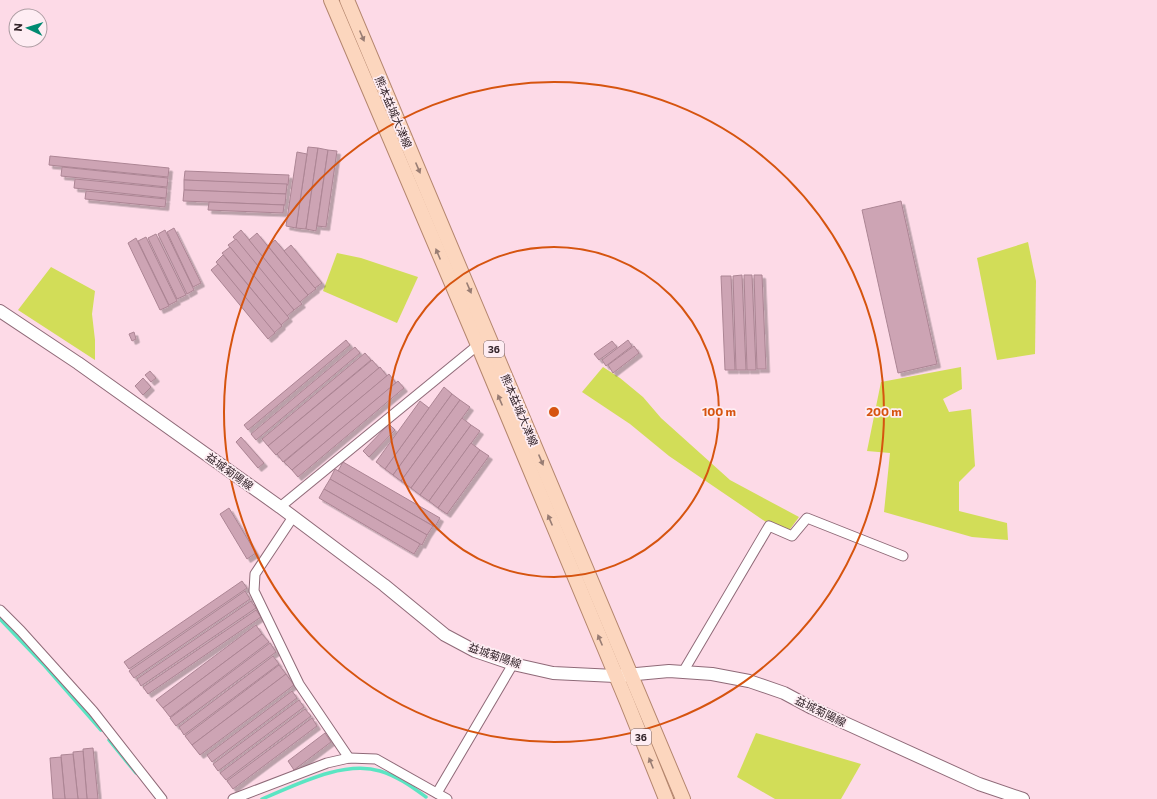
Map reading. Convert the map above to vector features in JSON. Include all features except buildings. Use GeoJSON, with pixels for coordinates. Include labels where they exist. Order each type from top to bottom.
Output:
{"type":"FeatureCollection","features":[{"type":"Feature","properties":{"kind":"main road","name":"熊本益城大津線"},"geometry":{"type":"LineString","coordinates":[[330,0],[478,346],[666,799]]}},
{"type":"Feature","properties":{"kind":"main road","name":"熊本益城大津線"},"geometry":{"type":"LineString","coordinates":[[347,0],[683,799]]}},
{"type":"Feature","properties":{"kind":"main road","name":"益城菊陽線"},"geometry":{"type":"LineString","coordinates":[[0,311],[78,363],[280,507],[384,585],[445,635],[475,650],[513,664],[553,673],[615,676],[669,671],[712,674],[749,681],[784,693],[819,711],[979,784],[1022,799]]}},
{"type":"Feature","properties":{"kind":"street"},"geometry":{"type":"LineString","coordinates":[[280,507],[478,346]]}},
{"type":"Feature","properties":{"kind":"street"},"geometry":{"type":"LineString","coordinates":[[293,517],[255,574],[254,591],[299,684],[349,758]]}},
{"type":"Feature","properties":{"kind":"street"},"geometry":{"type":"LineString","coordinates":[[683,672],[768,526],[792,536],[807,518],[903,556]]}},
{"type":"Feature","properties":{"kind":"street"},"geometry":{"type":"LineString","coordinates":[[0,610],[21,631],[93,711],[162,799]]}},
{"type":"Feature","properties":{"kind":"street"},"geometry":{"type":"LineString","coordinates":[[437,793],[513,664]]}},
{"type":"Feature","properties":{"kind":"street"},"geometry":{"type":"LineString","coordinates":[[233,799],[327,763],[349,758],[376,759],[446,799]]}},
{"type":"Feature","properties":{"kind":"green space"},"geometry":{"type":"Polygon","coordinates":[[[1028,242],[1036,281],[1035,354],[997,360],[977,258],[1028,242]]]}},
{"type":"Feature","properties":{"kind":"green space"},"geometry":{"type":"Polygon","coordinates":[[[337,253],[361,258],[418,277],[397,323],[323,291],[337,253]]]}},
{"type":"Feature","properties":{"kind":"green space"},"geometry":{"type":"Polygon","coordinates":[[[51,267],[95,291],[92,314],[95,340],[95,360],[18,310],[51,267]]]}},
{"type":"Feature","properties":{"kind":"green space"},"geometry":{"type":"Polygon","coordinates":[[[603,367],[620,378],[643,397],[661,418],[730,480],[799,517],[788,532],[766,522],[669,456],[630,424],[582,392],[603,367]]]}},
{"type":"Feature","properties":{"kind":"green space"},"geometry":{"type":"Polygon","coordinates":[[[961,367],[962,389],[943,399],[949,412],[971,409],[975,466],[959,482],[959,511],[1007,523],[1008,540],[972,537],[884,512],[890,453],[867,451],[881,382],[961,367]]]}},
{"type":"Feature","properties":{"kind":"green space"},"geometry":{"type":"Polygon","coordinates":[[[756,733],[861,764],[841,799],[775,799],[737,777],[756,733]]]}},
{"type":"Feature","properties":{"kind":"waterway"},"geometry":{"type":"LineString","coordinates":[[0,619],[45,666],[101,730]]}},
{"type":"Feature","properties":{"kind":"waterway"},"geometry":{"type":"LineString","coordinates":[[109,740],[136,773]]}},
{"type":"Feature","properties":{"kind":"waterway"},"geometry":{"type":"LineString","coordinates":[[262,799],[305,781],[335,771],[366,768],[380,771],[392,776],[404,782],[426,797]]}}]}
